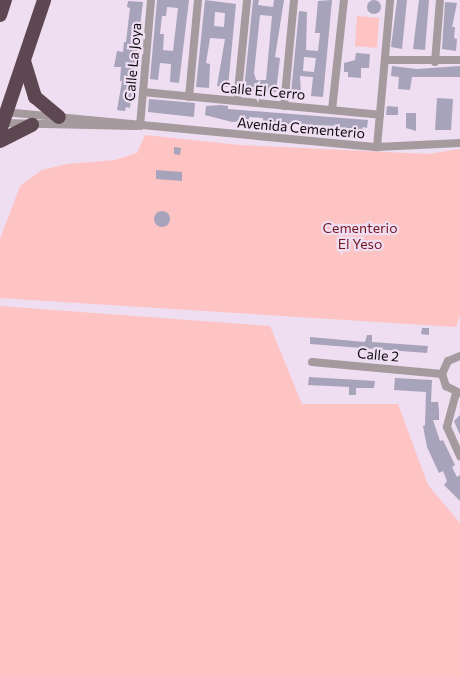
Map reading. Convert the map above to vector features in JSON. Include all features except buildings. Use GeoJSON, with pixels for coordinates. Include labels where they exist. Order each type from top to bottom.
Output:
{"type":"FeatureCollection","features":[{"type":"Feature","properties":{"kind":"highway"},"geometry":{"type":"LineString","coordinates":[[0,15],[6,0]]}},
{"type":"Feature","properties":{"kind":"highway"},"geometry":{"type":"LineString","coordinates":[[2,120],[44,0]]}},
{"type":"Feature","properties":{"kind":"highway"},"geometry":{"type":"LineString","coordinates":[[24,60],[35,97],[59,117]]}},
{"type":"Feature","properties":{"kind":"highway"},"geometry":{"type":"LineString","coordinates":[[0,141],[32,125]]}},
{"type":"Feature","properties":{"kind":"street","name":"Calle La Joya"},"geometry":{"type":"LineString","coordinates":[[140,126],[151,0]]}},
{"type":"Feature","properties":{"kind":"street"},"geometry":{"type":"LineString","coordinates":[[189,97],[198,0]]}},
{"type":"Feature","properties":{"kind":"street"},"geometry":{"type":"LineString","coordinates":[[237,101],[247,0]]}},
{"type":"Feature","properties":{"kind":"street"},"geometry":{"type":"LineString","coordinates":[[284,106],[294,0]]}},
{"type":"Feature","properties":{"kind":"street"},"geometry":{"type":"LineString","coordinates":[[332,110],[344,0]]}},
{"type":"Feature","properties":{"kind":"street"},"geometry":{"type":"LineString","coordinates":[[377,147],[390,0]]}},
{"type":"Feature","properties":{"kind":"street"},"geometry":{"type":"LineString","coordinates":[[435,62],[440,0]]}},
{"type":"Feature","properties":{"kind":"street"},"geometry":{"type":"LineString","coordinates":[[385,60],[435,62],[460,60]]}},
{"type":"Feature","properties":{"kind":"street","name":"Calle El Cerro"},"geometry":{"type":"LineString","coordinates":[[143,92],[380,115]]}},
{"type":"Feature","properties":{"kind":"street","name":"Avenida Cementerio"},"geometry":{"type":"LineString","coordinates":[[2,120],[59,117],[377,147],[460,143]]}},
{"type":"Feature","properties":{"kind":"street","name":"Avenida Cementerio"},"geometry":{"type":"LineString","coordinates":[[2,120],[32,125],[140,126]]}},
{"type":"Feature","properties":{"kind":"street"},"geometry":{"type":"LineString","coordinates":[[460,356],[448,361],[442,374],[446,386],[458,393],[448,427],[460,456]]}},
{"type":"Feature","properties":{"kind":"street","name":"Calle 2"},"geometry":{"type":"LineString","coordinates":[[312,362],[442,374]]}},
{"type":"Feature","properties":{"kind":"green space"},"geometry":{"type":"Polygon","coordinates":[[[357,16],[379,18],[377,48],[355,46],[357,16]]]}},
{"type":"Feature","properties":{"kind":"green space","name":"Cementerio El Yeso"},"geometry":{"type":"Polygon","coordinates":[[[145,135],[240,145],[428,154],[460,149],[460,315],[456,327],[0,298],[0,239],[20,186],[42,170],[67,164],[115,160],[137,153],[145,135]]]}},
{"type":"Feature","properties":{"kind":"green space"},"geometry":{"type":"Polygon","coordinates":[[[0,306],[270,326],[302,404],[398,404],[428,485],[460,523],[460,676],[0,676],[0,306]]]}}]}
